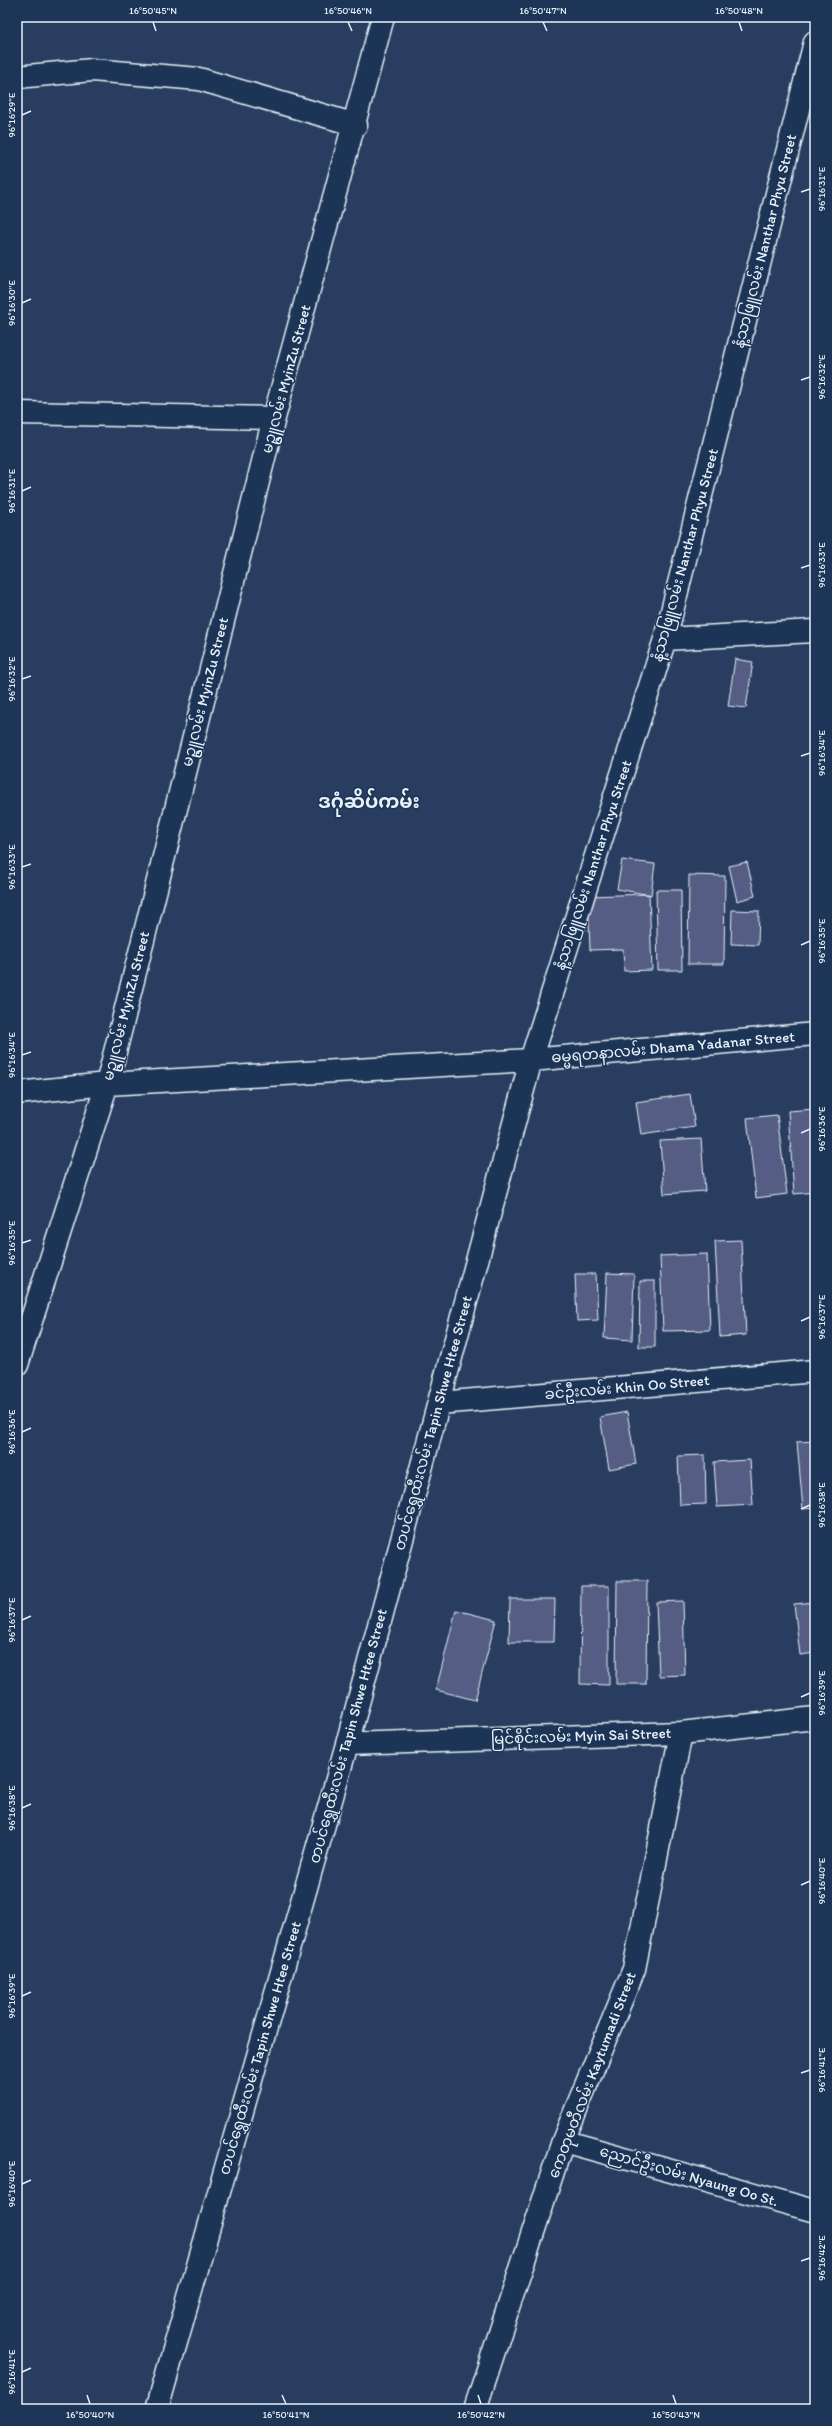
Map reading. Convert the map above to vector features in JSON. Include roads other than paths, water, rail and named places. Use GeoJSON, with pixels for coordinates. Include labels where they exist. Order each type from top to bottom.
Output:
{"type":"FeatureCollection","features":[{"type":"Feature","properties":{"kind":"street","name":"မဥ္ဇူလမ်း MyinZu Street"},"geometry":{"type":"LineString","coordinates":[[17,1365],[106,1084],[274,418],[356,125],[383,17]]}},
{"type":"Feature","properties":{"kind":"street","name":"နံ့သာဖြူလမ်း Nanthar Phyu Street"},"geometry":{"type":"LineString","coordinates":[[531,1060],[665,639],[815,42]]}},
{"type":"Feature","properties":{"kind":"street"},"geometry":{"type":"LineString","coordinates":[[17,77],[92,70],[199,79],[356,125]]}},
{"type":"Feature","properties":{"kind":"street"},"geometry":{"type":"LineString","coordinates":[[17,413],[274,418]]}},
{"type":"Feature","properties":{"kind":"street"},"geometry":{"type":"LineString","coordinates":[[665,639],[815,631]]}},
{"type":"Feature","properties":{"kind":"street","name":"ဓမ္မရတနာလမ်း Dhama Yadanar Street"},"geometry":{"type":"LineString","coordinates":[[17,1093],[106,1084],[531,1060],[815,1034]]}},
{"type":"Feature","properties":{"kind":"street","name":"တပင်ရွှေထီးလမ်း Tapin Shwe Htee Street"},"geometry":{"type":"LineString","coordinates":[[157,2409],[347,1744],[531,1060]]}},
{"type":"Feature","properties":{"kind":"street","name":"ခင်ဦးလမ်း Khin Oo Street"},"geometry":{"type":"LineString","coordinates":[[439,1403],[815,1371]]}},
{"type":"Feature","properties":{"kind":"street","name":"မြင်စိုင်းလမ်း Myin Sai Street"},"geometry":{"type":"LineString","coordinates":[[347,1744],[681,1733],[815,1718]]}},
{"type":"Feature","properties":{"kind":"street","name":"ကေတုမတီလမ်း Kaytumadi Street"},"geometry":{"type":"LineString","coordinates":[[475,2409],[563,2141],[634,1969],[681,1733]]}},
{"type":"Feature","properties":{"kind":"street","name":"ညောင်ဦးလမ်း Nyaung Oo St."},"geometry":{"type":"LineString","coordinates":[[563,2141],[815,2211]]}},
{"type":"Feature","properties":{"kind":"district","name":"ဒဂုံဆိပ်ကမ်း"},"geometry":{"type":"Point","coordinates":[369,801]}}]}
